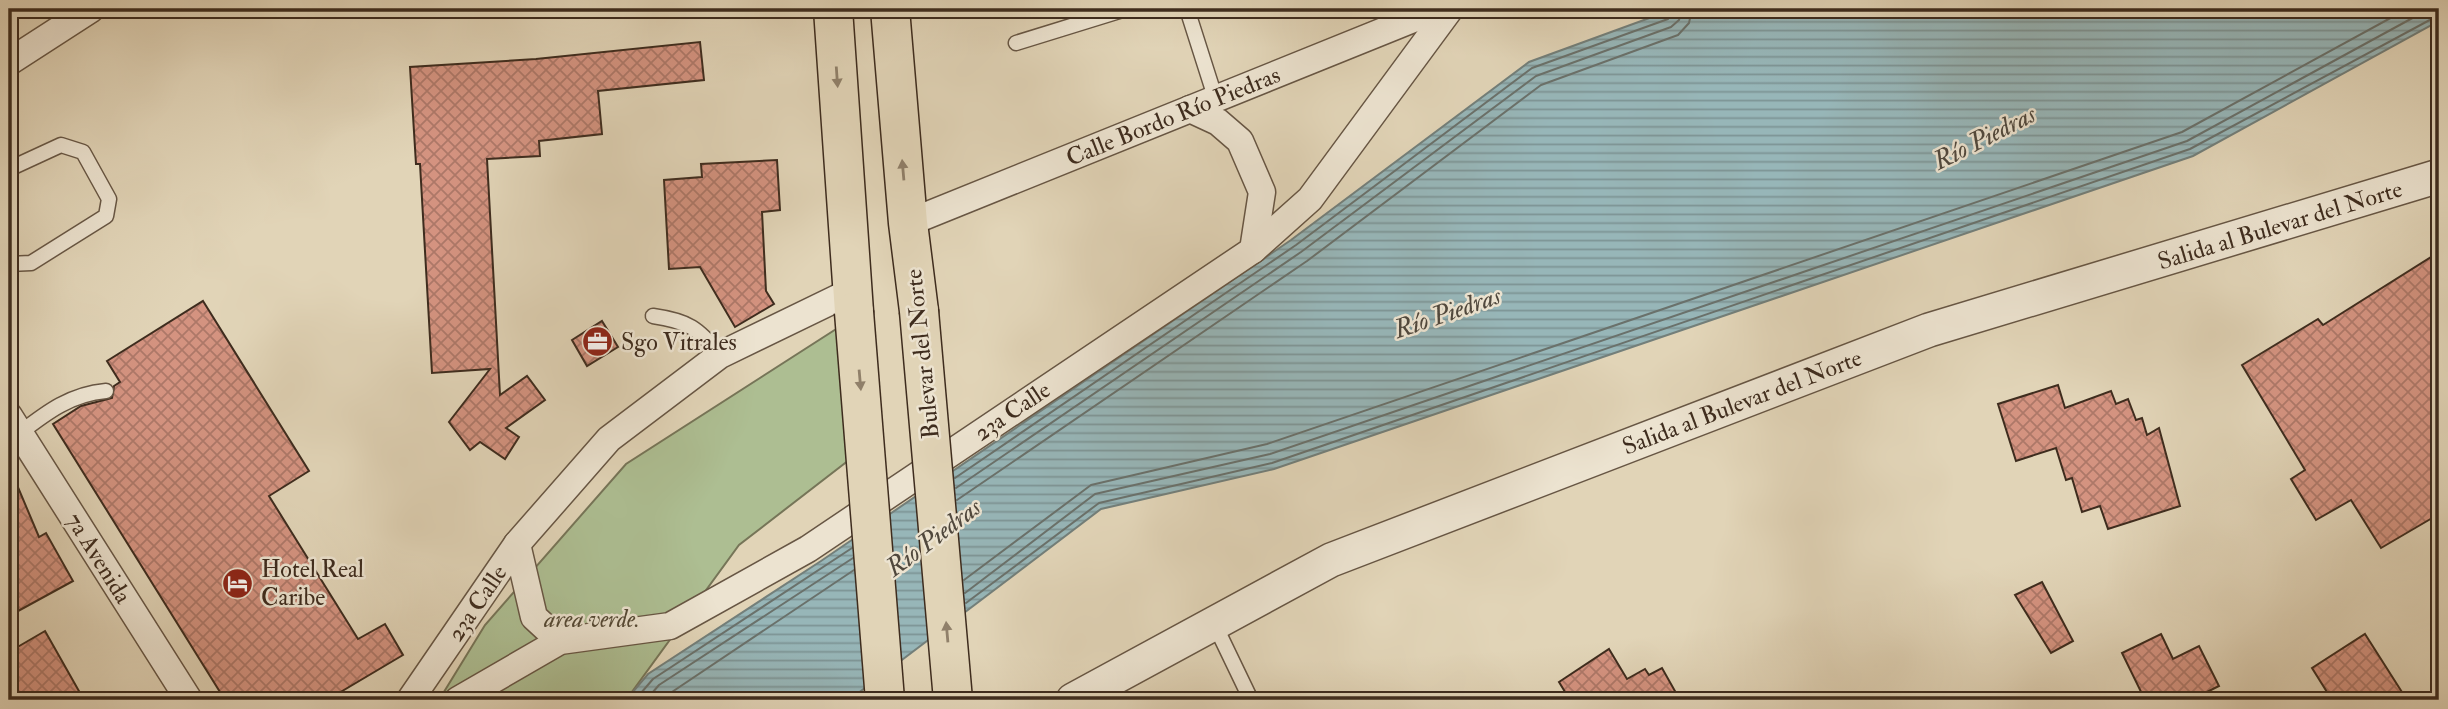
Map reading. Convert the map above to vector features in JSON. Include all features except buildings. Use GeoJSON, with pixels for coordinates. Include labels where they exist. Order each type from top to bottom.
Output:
{"type":"FeatureCollection","features":[{"type":"Feature","properties":{"kind":"highway"},"geometry":{"type":"LineString","coordinates":[[833,9],[885,700]]}},
{"type":"Feature","properties":{"kind":"highway","name":"Bulevar del Norte"},"geometry":{"type":"LineString","coordinates":[[890,9],[953,700]]}},
{"type":"Feature","properties":{"kind":"street"},"geometry":{"type":"LineString","coordinates":[[9,62],[92,9]]}},
{"type":"Feature","properties":{"kind":"street","name":"Calle Bordo Río Piedras"},"geometry":{"type":"LineString","coordinates":[[908,223],[1438,9]]}},
{"type":"Feature","properties":{"kind":"street","name":"23a Calle"},"geometry":{"type":"LineString","coordinates":[[458,700],[560,641],[670,625],[808,549],[1253,250],[1310,199],[1450,9]]}},
{"type":"Feature","properties":{"kind":"street"},"geometry":{"type":"LineString","coordinates":[[1190,109],[1217,122],[1240,141],[1262,192],[1253,250]]}},
{"type":"Feature","properties":{"kind":"street","name":"Salida al Bulevar del Norte"},"geometry":{"type":"LineString","coordinates":[[1073,700],[1106,692],[1214,622],[1331,560],[1929,330],[2439,176]]}},
{"type":"Feature","properties":{"kind":"street","name":"23a Calle"},"geometry":{"type":"LineString","coordinates":[[410,700],[517,544],[609,439],[720,355],[853,301]]}},
{"type":"Feature","properties":{"kind":"street","name":"7a Avenida"},"geometry":{"type":"LineString","coordinates":[[15,425],[189,700]]}},
{"type":"Feature","properties":{"kind":"street"},"geometry":{"type":"LineString","coordinates":[[517,544],[534,617],[560,641]]}},
{"type":"Feature","properties":{"kind":"lane"},"geometry":{"type":"LineString","coordinates":[[1016,43],[1126,9]]}},
{"type":"Feature","properties":{"kind":"lane"},"geometry":{"type":"LineString","coordinates":[[1187,9],[1216,100]]}},
{"type":"Feature","properties":{"kind":"lane"},"geometry":{"type":"LineString","coordinates":[[9,169],[61,145],[83,152],[108,199],[106,216],[31,263],[9,264]]}},
{"type":"Feature","properties":{"kind":"lane"},"geometry":{"type":"LineString","coordinates":[[653,316],[679,320],[695,327],[720,355]]}},
{"type":"Feature","properties":{"kind":"lane"},"geometry":{"type":"LineString","coordinates":[[15,425],[68,400],[106,391]]}},
{"type":"Feature","properties":{"kind":"lane"},"geometry":{"type":"LineString","coordinates":[[1214,622],[1251,700]]}},
{"type":"Feature","properties":{"kind":"green space","name":"area verde."},"geometry":{"type":"Polygon","coordinates":[[[844,324],[849,460],[739,545],[626,700],[439,700],[485,625],[626,464],[844,324]]]}},
{"type":"Feature","properties":{"kind":"water","name":"Río Piedras"},"geometry":{"type":"Polygon","coordinates":[[[1674,9],[2439,9],[2439,21],[2193,156],[1274,469],[1101,509],[849,700],[626,700],[648,674],[821,561],[1291,240],[1529,62],[1674,9]]]}},
{"type":"Feature","properties":{"kind":"place","name":"Sgo Vitrales"},"geometry":{"type":"Point","coordinates":[598,342]}},
{"type":"Feature","properties":{"kind":"place","name":"Hotel Real Caribe"},"geometry":{"type":"Point","coordinates":[238,583]}}]}
